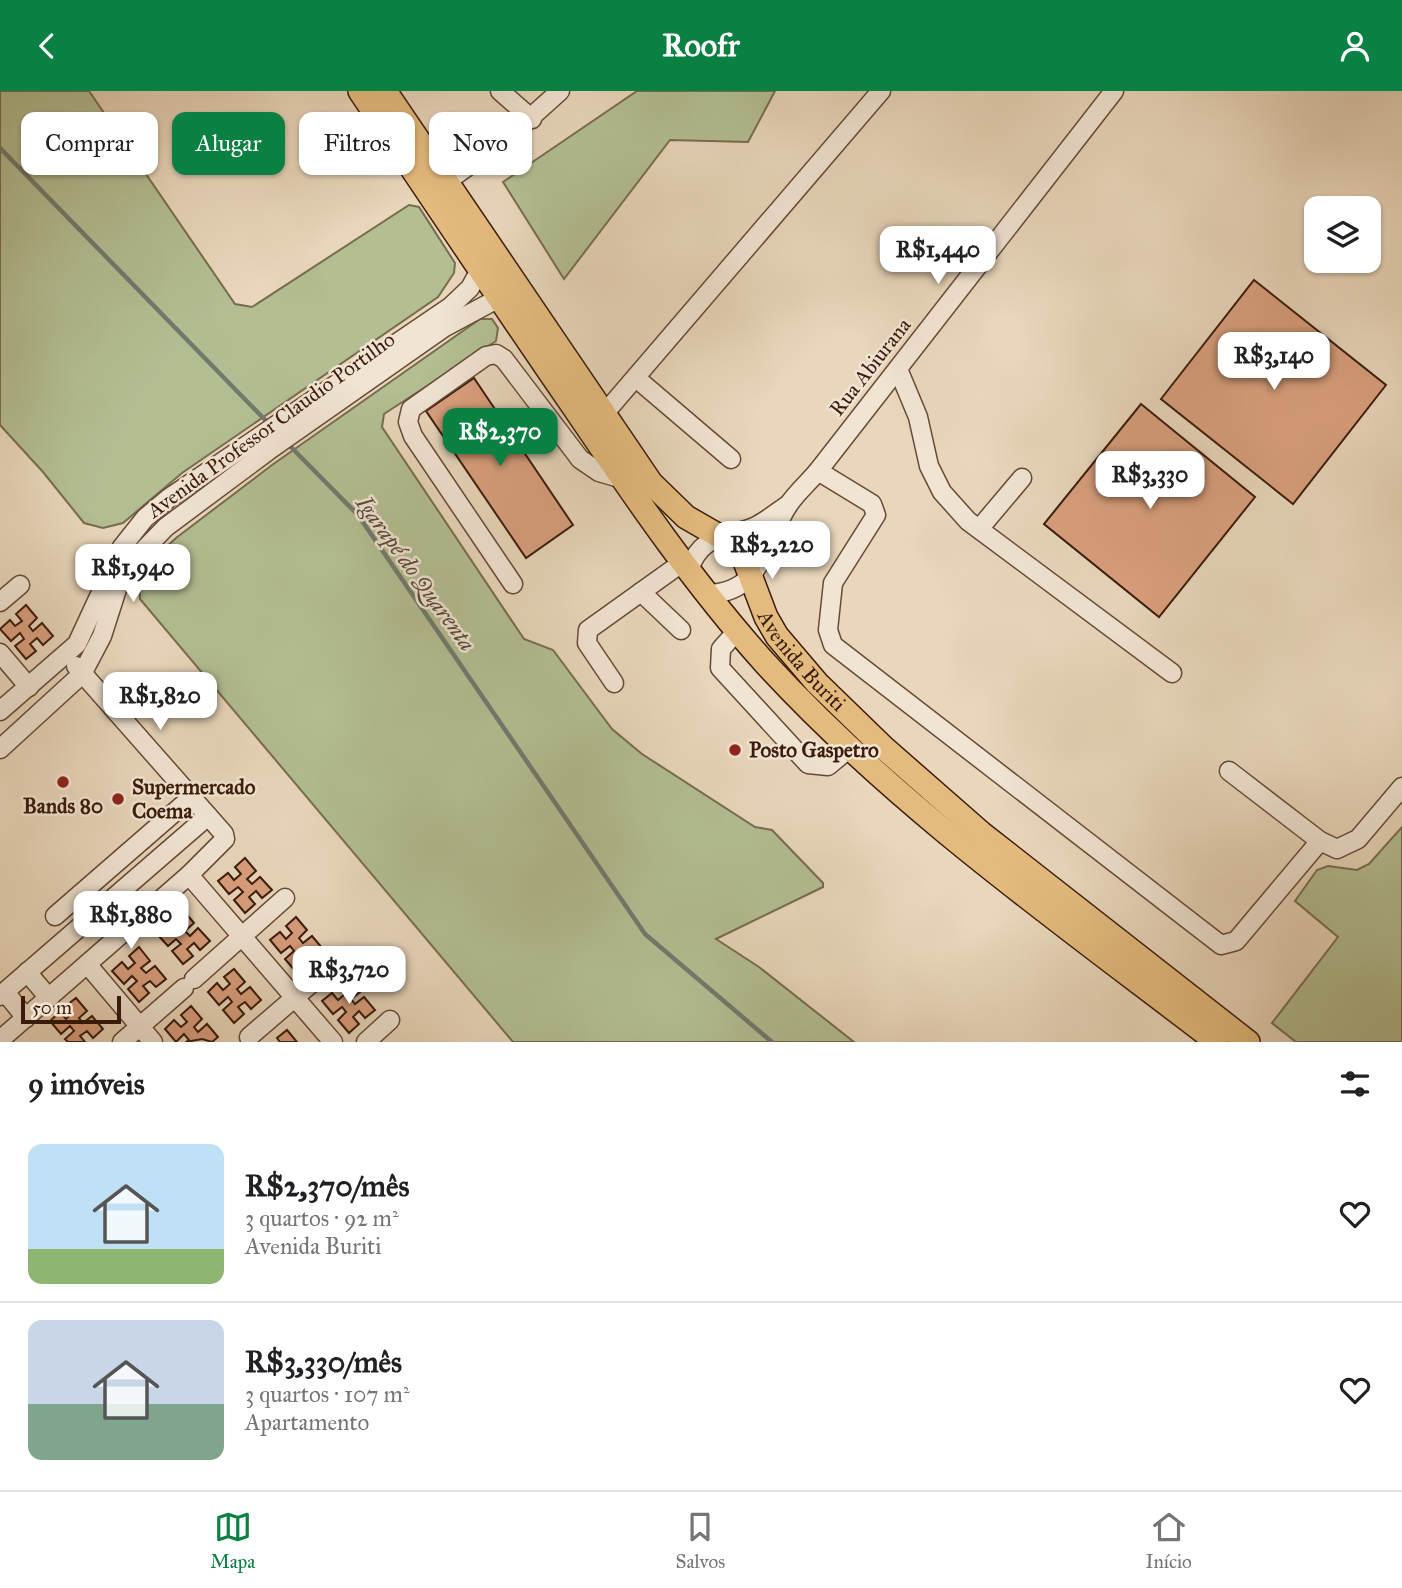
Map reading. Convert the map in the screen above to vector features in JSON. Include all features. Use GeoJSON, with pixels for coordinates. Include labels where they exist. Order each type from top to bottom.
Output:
{"type":"FeatureCollection","features":[{"type":"Feature","properties":{"kind":"main road","name":"Avenida Buriti"},"geometry":{"type":"LineString","coordinates":[[360,91],[623,479],[737,631],[851,747],[926,815],[1217,1042]]}},
{"type":"Feature","properties":{"kind":"main road","name":"Avenida Buriti"},"geometry":{"type":"LineString","coordinates":[[385,91],[604,414],[668,503],[686,517],[733,544],[744,559],[766,617],[777,636],[817,683],[884,748],[981,833],[1248,1042]]}},
{"type":"Feature","properties":{"kind":"street"},"geometry":{"type":"LineString","coordinates":[[500,91],[524,112]]}},
{"type":"Feature","properties":{"kind":"street"},"geometry":{"type":"LineString","coordinates":[[532,117],[560,91]]}},
{"type":"Feature","properties":{"kind":"street"},"geometry":{"type":"LineString","coordinates":[[604,414],[881,91]]}},
{"type":"Feature","properties":{"kind":"street","name":"Rua Abiurana"},"geometry":{"type":"LineString","coordinates":[[751,577],[789,504],[818,471],[1114,91]]}},
{"type":"Feature","properties":{"kind":"street"},"geometry":{"type":"LineString","coordinates":[[446,182],[455,175]]}},
{"type":"Feature","properties":{"kind":"street"},"geometry":{"type":"LineString","coordinates":[[0,711],[77,644],[109,569],[132,532],[169,498],[265,443],[300,419],[450,307],[470,288],[480,270]]}},
{"type":"Feature","properties":{"kind":"street","name":"Avenida Professor Claudio Portilho"},"geometry":{"type":"LineString","coordinates":[[300,419],[445,327],[499,298]]}},
{"type":"Feature","properties":{"kind":"street"},"geometry":{"type":"LineString","coordinates":[[513,584],[413,436],[408,422],[411,409],[486,356],[496,354],[504,359],[580,459],[599,472],[623,479]]}},
{"type":"Feature","properties":{"kind":"street"},"geometry":{"type":"LineString","coordinates":[[898,369],[912,399],[929,465],[942,492],[979,529],[1172,673]]}},
{"type":"Feature","properties":{"kind":"street"},"geometry":{"type":"LineString","coordinates":[[636,378],[731,459]]}},
{"type":"Feature","properties":{"kind":"street","name":"Avenida Professor Claudio Portilho"},"geometry":{"type":"LineString","coordinates":[[2,742],[82,674],[102,636],[120,583],[134,559],[166,527],[265,443]]}},
{"type":"Feature","properties":{"kind":"street"},"geometry":{"type":"LineString","coordinates":[[818,471],[872,504],[876,515],[833,583],[828,630],[833,645],[1221,945],[1236,941],[1320,841]]}},
{"type":"Feature","properties":{"kind":"street"},"geometry":{"type":"LineString","coordinates":[[979,529],[1022,478]]}},
{"type":"Feature","properties":{"kind":"street","name":"Rua Abiurana"},"geometry":{"type":"LineString","coordinates":[[614,683],[587,643],[586,634],[642,592],[686,566],[700,547],[722,536],[756,526],[789,504]]}},
{"type":"Feature","properties":{"kind":"street"},"geometry":{"type":"LineString","coordinates":[[707,594],[731,591],[751,577]]}},
{"type":"Feature","properties":{"kind":"street"},"geometry":{"type":"LineString","coordinates":[[0,602],[20,585]]}},
{"type":"Feature","properties":{"kind":"street"},"geometry":{"type":"LineString","coordinates":[[642,592],[681,630]]}},
{"type":"Feature","properties":{"kind":"street"},"geometry":{"type":"LineString","coordinates":[[737,631],[718,655],[720,668],[808,764],[828,766],[851,747]]}},
{"type":"Feature","properties":{"kind":"street"},"geometry":{"type":"LineString","coordinates":[[0,653],[29,687]]}},
{"type":"Feature","properties":{"kind":"street"},"geometry":{"type":"LineString","coordinates":[[0,1040],[149,911],[226,839],[208,815],[66,656]]}},
{"type":"Feature","properties":{"kind":"street"},"geometry":{"type":"LineString","coordinates":[[1229,771],[1320,841],[1337,849],[1353,844],[1402,787]]}},
{"type":"Feature","properties":{"kind":"street"},"geometry":{"type":"LineString","coordinates":[[55,916],[192,797]]}},
{"type":"Feature","properties":{"kind":"street"},"geometry":{"type":"LineString","coordinates":[[26,1018],[2,994],[208,815]]}},
{"type":"Feature","properties":{"kind":"street"},"geometry":{"type":"LineString","coordinates":[[189,875],[333,1042]]}},
{"type":"Feature","properties":{"kind":"street"},"geometry":{"type":"LineString","coordinates":[[128,887],[149,911]]}},
{"type":"Feature","properties":{"kind":"street"},"geometry":{"type":"LineString","coordinates":[[122,1042],[285,898]]}},
{"type":"Feature","properties":{"kind":"street"},"geometry":{"type":"LineString","coordinates":[[105,907],[126,931]]}},
{"type":"Feature","properties":{"kind":"street"},"geometry":{"type":"LineString","coordinates":[[248,1037],[335,963]]}},
{"type":"Feature","properties":{"kind":"street"},"geometry":{"type":"LineString","coordinates":[[87,964],[153,1042]]}},
{"type":"Feature","properties":{"kind":"street"},"geometry":{"type":"LineString","coordinates":[[27,972],[49,998]]}},
{"type":"Feature","properties":{"kind":"street"},"geometry":{"type":"LineString","coordinates":[[366,1042],[390,1020]]}},
{"type":"Feature","properties":{"kind":"green space"},"geometry":{"type":"Polygon","coordinates":[[[0,91],[89,91],[103,112],[21,112],[21,175],[147,175],[235,304],[252,307],[409,205],[419,207],[455,263],[454,273],[438,297],[182,473],[123,523],[103,528],[84,523],[0,425],[0,91]]]}},
{"type":"Feature","properties":{"kind":"green space"},"geometry":{"type":"Polygon","coordinates":[[[637,91],[775,91],[748,142],[670,140],[564,279],[503,182],[513,175],[532,175],[532,162],[637,91]]]}},
{"type":"Feature","properties":{"kind":"green space"},"geometry":{"type":"Polygon","coordinates":[[[480,319],[492,319],[498,328],[496,341],[384,414],[382,427],[524,639],[553,650],[612,729],[642,754],[755,827],[772,830],[823,883],[823,887],[716,939],[759,967],[854,1042],[513,1042],[140,599],[139,582],[152,560],[176,538],[272,465],[480,319]]]}},
{"type":"Feature","properties":{"kind":"green space"},"geometry":{"type":"Polygon","coordinates":[[[1402,827],[1402,1042],[1296,1042],[1272,1023],[1338,937],[1295,901],[1317,870],[1328,866],[1357,870],[1369,864],[1402,827]]]}},
{"type":"Feature","properties":{"kind":"building"},"geometry":{"type":"Polygon","coordinates":[[[1254,280],[1386,385],[1293,504],[1161,399],[1254,280]]]}},
{"type":"Feature","properties":{"kind":"building"},"geometry":{"type":"Polygon","coordinates":[[[474,378],[573,525],[526,558],[426,411],[474,378]]]}},
{"type":"Feature","properties":{"kind":"building"},"geometry":{"type":"Polygon","coordinates":[[[1141,404],[1255,497],[1159,617],[1044,524],[1141,404]]]}},
{"type":"Feature","properties":{"kind":"building"},"geometry":{"type":"Polygon","coordinates":[[[26,605],[37,618],[29,626],[33,631],[42,623],[53,636],[43,645],[37,638],[30,644],[36,651],[26,659],[15,646],[24,639],[20,633],[11,641],[0,629],[10,620],[15,626],[22,621],[16,614],[26,605]]]}},
{"type":"Feature","properties":{"kind":"building"},"geometry":{"type":"Polygon","coordinates":[[[245,858],[256,871],[247,879],[252,884],[260,877],[272,890],[262,898],[256,891],[249,897],[255,904],[245,913],[234,900],[243,892],[238,887],[229,894],[218,881],[228,873],[234,880],[241,874],[235,867],[245,858]]]}},
{"type":"Feature","properties":{"kind":"building"},"geometry":{"type":"Polygon","coordinates":[[[183,910],[194,923],[185,931],[190,936],[198,928],[210,941],[200,950],[194,943],[187,949],[193,956],[183,964],[172,951],[181,944],[176,939],[168,946],[156,933],[166,924],[172,932],[179,926],[173,919],[183,910]]]}},
{"type":"Feature","properties":{"kind":"building"},"geometry":{"type":"Polygon","coordinates":[[[296,917],[307,930],[299,938],[303,943],[312,936],[323,949],[313,957],[307,950],[301,956],[306,963],[296,972],[285,959],[294,951],[290,946],[281,953],[270,940],[280,932],[286,939],[292,933],[286,926],[296,917]]]}},
{"type":"Feature","properties":{"kind":"building"},"geometry":{"type":"Polygon","coordinates":[[[139,947],[150,961],[141,968],[146,973],[155,966],[166,979],[156,987],[150,981],[143,986],[149,993],[139,1002],[128,989],[137,981],[132,976],[124,984],[112,971],[122,962],[128,969],[135,963],[129,956],[139,947]]]}},
{"type":"Feature","properties":{"kind":"building"},"geometry":{"type":"Polygon","coordinates":[[[234,969],[245,982],[237,989],[241,994],[250,987],[261,1000],[251,1009],[245,1002],[238,1007],[244,1014],[234,1023],[223,1010],[232,1002],[228,997],[219,1005],[208,992],[217,983],[223,990],[230,984],[224,977],[234,969]]]}},
{"type":"Feature","properties":{"kind":"building"},"geometry":{"type":"Polygon","coordinates":[[[348,978],[360,992],[351,999],[355,1004],[364,997],[375,1010],[365,1018],[359,1011],[353,1017],[359,1024],[349,1033],[338,1020],[346,1012],[342,1007],[333,1014],[322,1001],[332,993],[338,1000],[345,994],[339,987],[348,978]]]}},
{"type":"Feature","properties":{"kind":"building"},"geometry":{"type":"Polygon","coordinates":[[[76,998],[87,1011],[79,1018],[83,1023],[92,1016],[103,1029],[93,1038],[87,1031],[80,1036],[85,1042],[68,1042],[65,1039],[74,1031],[70,1026],[61,1034],[50,1021],[60,1012],[66,1019],[72,1013],[66,1006],[76,998]]]}},
{"type":"Feature","properties":{"kind":"building"},"geometry":{"type":"Polygon","coordinates":[[[191,1006],[202,1019],[194,1027],[198,1032],[207,1024],[218,1037],[212,1042],[202,1039],[186,1042],[189,1040],[184,1034],[176,1042],[165,1029],[174,1020],[181,1027],[187,1022],[181,1015],[191,1006]]]}},
{"type":"Feature","properties":{"kind":"building"},"geometry":{"type":"Polygon","coordinates":[[[287,1030],[297,1042],[280,1042],[277,1038],[287,1030]]]}},
{"type":"Feature","properties":{"kind":"waterway","name":"Igarapé do Quarenta"},"geometry":{"type":"LineString","coordinates":[[0,148],[271,426]]}},
{"type":"Feature","properties":{"kind":"waterway","name":"Igarapé do Quarenta"},"geometry":{"type":"LineString","coordinates":[[286,442],[358,515],[645,934],[772,1042]]}},
{"type":"Feature","properties":{"kind":"place","name":"Posto Gaspetro"},"geometry":{"type":"Point","coordinates":[735,750]}},
{"type":"Feature","properties":{"kind":"place","name":"Bands 80"},"geometry":{"type":"Point","coordinates":[63,782]}},
{"type":"Feature","properties":{"kind":"place","name":"Supermercado Coema"},"geometry":{"type":"Point","coordinates":[118,799]}}]}
